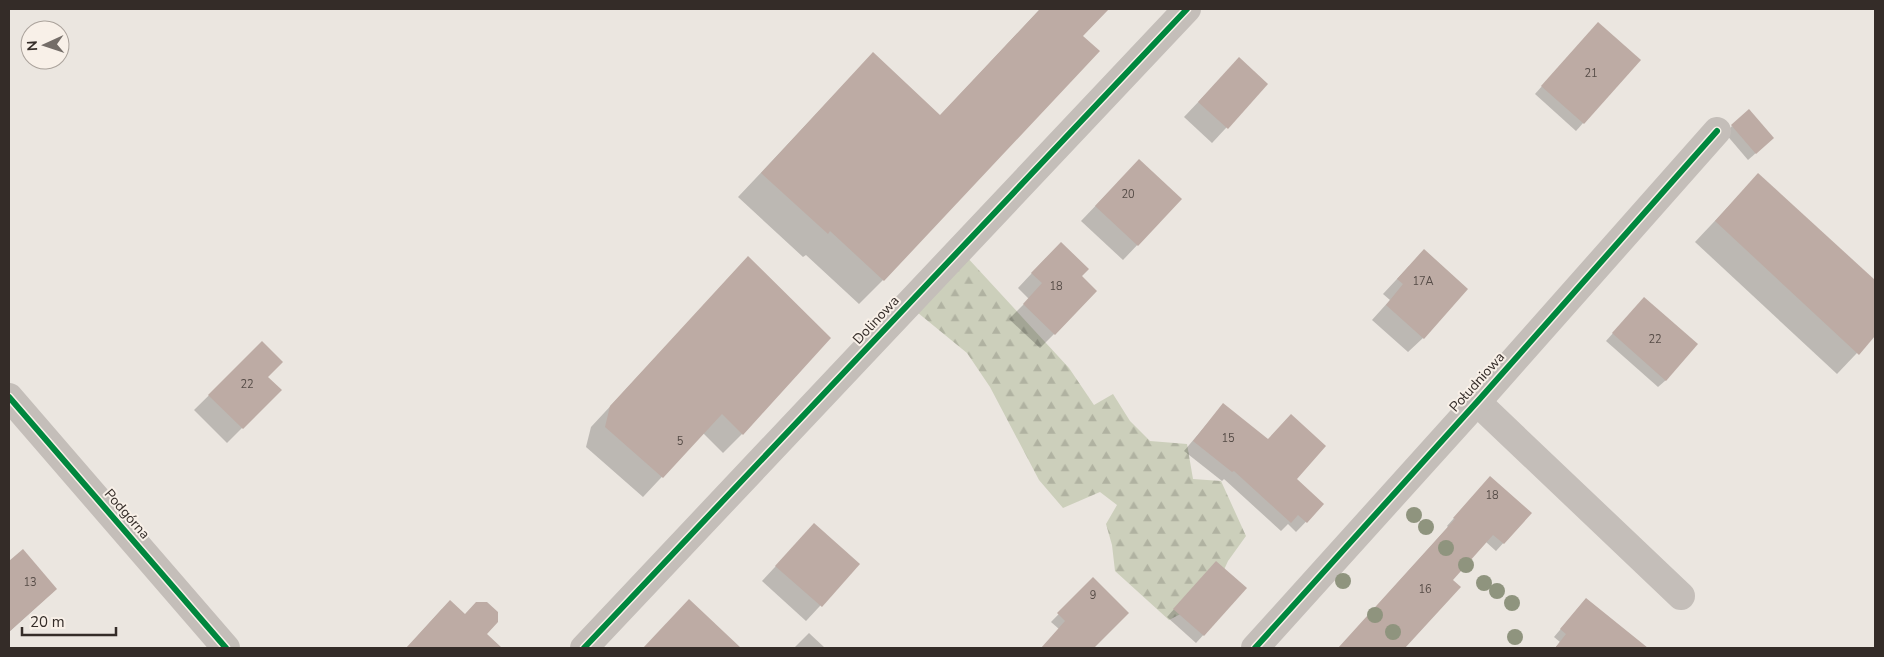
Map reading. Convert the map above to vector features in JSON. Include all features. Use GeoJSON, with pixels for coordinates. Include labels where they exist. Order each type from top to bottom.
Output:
{"type":"FeatureCollection","features":[{"type":"Feature","properties":{"kind":"street","name":"Dolinowa"},"geometry":{"type":"LineString","coordinates":[[584,648],[1187,9]]}},
{"type":"Feature","properties":{"kind":"street","name":"Południowa"},"geometry":{"type":"LineString","coordinates":[[1255,648],[1477,402],[1716,131]]}},
{"type":"Feature","properties":{"kind":"street","name":"Podgórna"},"geometry":{"type":"LineString","coordinates":[[9,397],[226,648]]}},
{"type":"Feature","properties":{"kind":"street","name":"Południowa"},"geometry":{"type":"LineString","coordinates":[[1477,402],[1681,596]]}},
{"type":"Feature","properties":{"kind":"green space"},"geometry":{"type":"Polygon","coordinates":[[[965,255],[1069,368],[1094,405],[1113,394],[1130,421],[1150,441],[1187,444],[1193,479],[1221,481],[1246,536],[1228,561],[1211,598],[1169,620],[1115,571],[1112,545],[1106,524],[1117,505],[1100,492],[1063,508],[1039,480],[990,387],[967,353],[912,308],[965,255]]]}},
{"type":"Feature","properties":{"kind":"building"},"geometry":{"type":"Polygon","coordinates":[[[1040,9],[1109,9],[1083,36],[1100,51],[884,281],[830,231],[828,234],[761,173],[873,52],[940,115],[1040,9]]]}},
{"type":"Feature","properties":{"kind":"building"},"geometry":{"type":"Polygon","coordinates":[[[1598,22],[1641,60],[1584,124],[1541,86],[1598,22]]]}},
{"type":"Feature","properties":{"kind":"building"},"geometry":{"type":"Polygon","coordinates":[[[1239,57],[1268,84],[1228,129],[1198,102],[1239,57]]]}},
{"type":"Feature","properties":{"kind":"building"},"geometry":{"type":"Polygon","coordinates":[[[1749,109],[1774,138],[1756,154],[1731,125],[1749,109]]]}},
{"type":"Feature","properties":{"kind":"building"},"geometry":{"type":"Polygon","coordinates":[[[1139,159],[1182,199],[1138,246],[1095,206],[1139,159]]]}},
{"type":"Feature","properties":{"kind":"building"},"geometry":{"type":"Polygon","coordinates":[[[1758,173],[1875,280],[1875,336],[1859,355],[1715,221],[1758,173]]]}},
{"type":"Feature","properties":{"kind":"building"},"geometry":{"type":"Polygon","coordinates":[[[1061,242],[1089,269],[1082,276],[1097,291],[1055,335],[1023,304],[1042,283],[1031,273],[1061,242]]]}},
{"type":"Feature","properties":{"kind":"building"},"geometry":{"type":"Polygon","coordinates":[[[1424,249],[1468,289],[1424,339],[1386,305],[1403,284],[1397,279],[1424,249]]]}},
{"type":"Feature","properties":{"kind":"building"},"geometry":{"type":"Polygon","coordinates":[[[748,256],[831,338],[743,435],[722,414],[663,478],[605,427],[610,406],[748,256]]]}},
{"type":"Feature","properties":{"kind":"building"},"geometry":{"type":"Polygon","coordinates":[[[1644,297],[1698,344],[1666,381],[1612,333],[1644,297]]]}},
{"type":"Feature","properties":{"kind":"building"},"geometry":{"type":"Polygon","coordinates":[[[262,341],[283,362],[268,377],[282,390],[243,429],[208,395],[262,341]]]}},
{"type":"Feature","properties":{"kind":"building"},"geometry":{"type":"Polygon","coordinates":[[[1223,403],[1268,439],[1291,414],[1326,446],[1297,479],[1324,504],[1307,523],[1298,515],[1291,523],[1234,471],[1232,472],[1193,441],[1223,403]]]}},
{"type":"Feature","properties":{"kind":"building"},"geometry":{"type":"Polygon","coordinates":[[[1490,476],[1532,513],[1504,544],[1493,535],[1453,580],[1461,587],[1405,648],[1338,648],[1455,519],[1453,518],[1490,476]]]}},
{"type":"Feature","properties":{"kind":"building"},"geometry":{"type":"Polygon","coordinates":[[[814,523],[860,564],[822,607],[775,566],[814,523]]]}},
{"type":"Feature","properties":{"kind":"building"},"geometry":{"type":"Polygon","coordinates":[[[23,549],[57,589],[9,632],[9,561],[23,549]]]}},
{"type":"Feature","properties":{"kind":"building"},"geometry":{"type":"Polygon","coordinates":[[[1216,561],[1247,588],[1204,636],[1173,609],[1216,561]]]}},
{"type":"Feature","properties":{"kind":"building"},"geometry":{"type":"Polygon","coordinates":[[[1093,577],[1129,613],[1094,648],[1041,648],[1065,621],[1057,613],[1093,577]]]}},
{"type":"Feature","properties":{"kind":"building"},"geometry":{"type":"Polygon","coordinates":[[[1586,598],[1648,648],[1555,648],[1566,634],[1560,629],[1586,598]]]}},
{"type":"Feature","properties":{"kind":"building"},"geometry":{"type":"Polygon","coordinates":[[[689,599],[741,648],[643,648],[689,599]]]}},
{"type":"Feature","properties":{"kind":"building"},"geometry":{"type":"Polygon","coordinates":[[[450,600],[465,614],[476,602],[487,602],[498,612],[498,622],[487,634],[502,648],[406,648],[450,600]]]}},
{"type":"Feature","properties":{"kind":"cycle path"},"geometry":{"type":"LineString","coordinates":[[584,648],[1187,9]]}},
{"type":"Feature","properties":{"kind":"cycle path"},"geometry":{"type":"LineString","coordinates":[[1255,648],[1477,402],[1717,131]]}},
{"type":"Feature","properties":{"kind":"cycle path"},"geometry":{"type":"LineString","coordinates":[[9,397],[226,648]]}}]}
